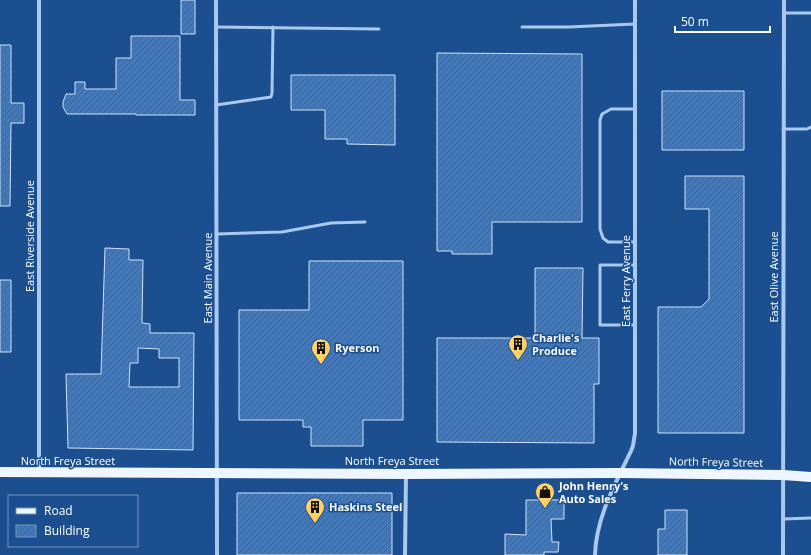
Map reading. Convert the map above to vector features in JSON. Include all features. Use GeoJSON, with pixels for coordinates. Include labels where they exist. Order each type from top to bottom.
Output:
{"type":"FeatureCollection","features":[{"type":"Feature","properties":{"kind":"main road","name":"North Freya Street"},"geometry":{"type":"LineString","coordinates":[[0,472],[406,474],[620,473],[783,475],[811,477]]}},
{"type":"Feature","properties":{"kind":"main road","name":"North Freya Street"},"geometry":{"type":"LineString","coordinates":[[783,475],[811,472]]}},
{"type":"Feature","properties":{"kind":"street","name":"East Riverside Avenue"},"geometry":{"type":"LineString","coordinates":[[39,0],[39,473]]}},
{"type":"Feature","properties":{"kind":"street","name":"East Main Avenue"},"geometry":{"type":"LineString","coordinates":[[216,0],[217,555]]}},
{"type":"Feature","properties":{"kind":"street","name":"East Ferry Avenue"},"geometry":{"type":"LineString","coordinates":[[595,555],[596,537],[599,523],[604,508],[633,446],[635,433],[635,0]]}},
{"type":"Feature","properties":{"kind":"street","name":"East Olive Avenue"},"geometry":{"type":"LineString","coordinates":[[783,555],[784,0]]}},
{"type":"Feature","properties":{"kind":"street"},"geometry":{"type":"LineString","coordinates":[[405,555],[406,474]]}},
{"type":"Feature","properties":{"kind":"lane"},"geometry":{"type":"LineString","coordinates":[[784,13],[811,13]]}},
{"type":"Feature","properties":{"kind":"lane"},"geometry":{"type":"LineString","coordinates":[[522,27],[569,27],[635,24]]}},
{"type":"Feature","properties":{"kind":"lane"},"geometry":{"type":"LineString","coordinates":[[216,27],[379,29]]}},
{"type":"Feature","properties":{"kind":"lane"},"geometry":{"type":"LineString","coordinates":[[216,105],[271,97],[273,27]]}},
{"type":"Feature","properties":{"kind":"lane"},"geometry":{"type":"LineString","coordinates":[[635,109],[611,109],[602,114],[600,120],[600,229],[603,238],[608,242],[635,242]]}},
{"type":"Feature","properties":{"kind":"lane"},"geometry":{"type":"LineString","coordinates":[[784,129],[807,129],[811,127]]}},
{"type":"Feature","properties":{"kind":"lane"},"geometry":{"type":"LineString","coordinates":[[217,234],[282,232],[331,223],[365,222]]}},
{"type":"Feature","properties":{"kind":"lane"},"geometry":{"type":"LineString","coordinates":[[635,265],[600,265],[600,325],[635,325]]}},
{"type":"Feature","properties":{"kind":"lane"},"geometry":{"type":"LineString","coordinates":[[783,519],[811,518]]}},
{"type":"Feature","properties":{"kind":"building"},"geometry":{"type":"Polygon","coordinates":[[[181,0],[195,0],[195,34],[181,34],[181,0]]]}},
{"type":"Feature","properties":{"kind":"building"},"geometry":{"type":"Polygon","coordinates":[[[131,36],[180,36],[180,100],[195,100],[195,115],[67,114],[63,107],[63,102],[66,94],[75,94],[75,82],[85,82],[85,89],[116,89],[116,58],[131,58],[131,36]]]}},
{"type":"Feature","properties":{"kind":"building"},"geometry":{"type":"Polygon","coordinates":[[[0,45],[11,45],[11,103],[24,103],[24,123],[11,123],[10,206],[0,206],[0,45]]]}},
{"type":"Feature","properties":{"kind":"building"},"geometry":{"type":"Polygon","coordinates":[[[437,53],[582,54],[582,222],[492,222],[492,254],[452,254],[452,251],[437,251],[437,53]]]}},
{"type":"Feature","properties":{"kind":"building"},"geometry":{"type":"Polygon","coordinates":[[[291,75],[395,75],[395,145],[347,144],[347,139],[325,139],[325,110],[291,110],[291,75]]]}},
{"type":"Feature","properties":{"kind":"building"},"geometry":{"type":"Polygon","coordinates":[[[662,91],[744,91],[744,150],[662,150],[662,91]]]}},
{"type":"Feature","properties":{"kind":"building"},"geometry":{"type":"Polygon","coordinates":[[[685,176],[744,176],[744,433],[658,433],[658,307],[701,307],[709,299],[709,209],[685,209],[685,176]]]}},
{"type":"Feature","properties":{"kind":"building"},"geometry":{"type":"Polygon","coordinates":[[[105,248],[129,249],[129,260],[143,260],[142,323],[150,324],[150,333],[194,333],[193,450],[68,448],[66,374],[101,374],[105,248]],[[138,348],[138,363],[130,363],[129,387],[179,387],[179,358],[159,358],[159,349],[138,348]]]}},
{"type":"Feature","properties":{"kind":"building","name":"Ryerson"},"geometry":{"type":"Polygon","coordinates":[[[309,261],[403,261],[403,420],[363,420],[363,446],[311,446],[311,427],[303,427],[303,420],[239,420],[239,310],[309,310],[309,261]]]}},
{"type":"Feature","properties":{"kind":"building","name":"Charlie's Produce"},"geometry":{"type":"Polygon","coordinates":[[[535,268],[583,268],[582,338],[599,338],[599,384],[594,384],[594,443],[437,442],[437,338],[535,338],[535,268]]]}},
{"type":"Feature","properties":{"kind":"building"},"geometry":{"type":"Polygon","coordinates":[[[0,280],[11,280],[11,352],[0,352],[0,280]]]}},
{"type":"Feature","properties":{"kind":"building","name":"Haskins Steel"},"geometry":{"type":"Polygon","coordinates":[[[237,493],[392,493],[392,555],[237,555],[237,493]]]}},
{"type":"Feature","properties":{"kind":"building"},"geometry":{"type":"Polygon","coordinates":[[[526,500],[564,500],[564,519],[551,519],[552,542],[559,542],[558,552],[544,552],[544,555],[505,555],[505,534],[526,535],[526,500]]]}},
{"type":"Feature","properties":{"kind":"building"},"geometry":{"type":"Polygon","coordinates":[[[665,510],[687,510],[687,555],[658,555],[658,529],[665,529],[665,510]]]}},
{"type":"Feature","properties":{"kind":"place","name":"Charlie's Produce"},"geometry":{"type":"Point","coordinates":[518,361]}},
{"type":"Feature","properties":{"kind":"place","name":"Ryerson"},"geometry":{"type":"Point","coordinates":[321,365]}},
{"type":"Feature","properties":{"kind":"place","name":"John Henry's Auto Sales"},"geometry":{"type":"Point","coordinates":[545,509]}},
{"type":"Feature","properties":{"kind":"place","name":"Haskins Steel"},"geometry":{"type":"Point","coordinates":[315,524]}}]}
